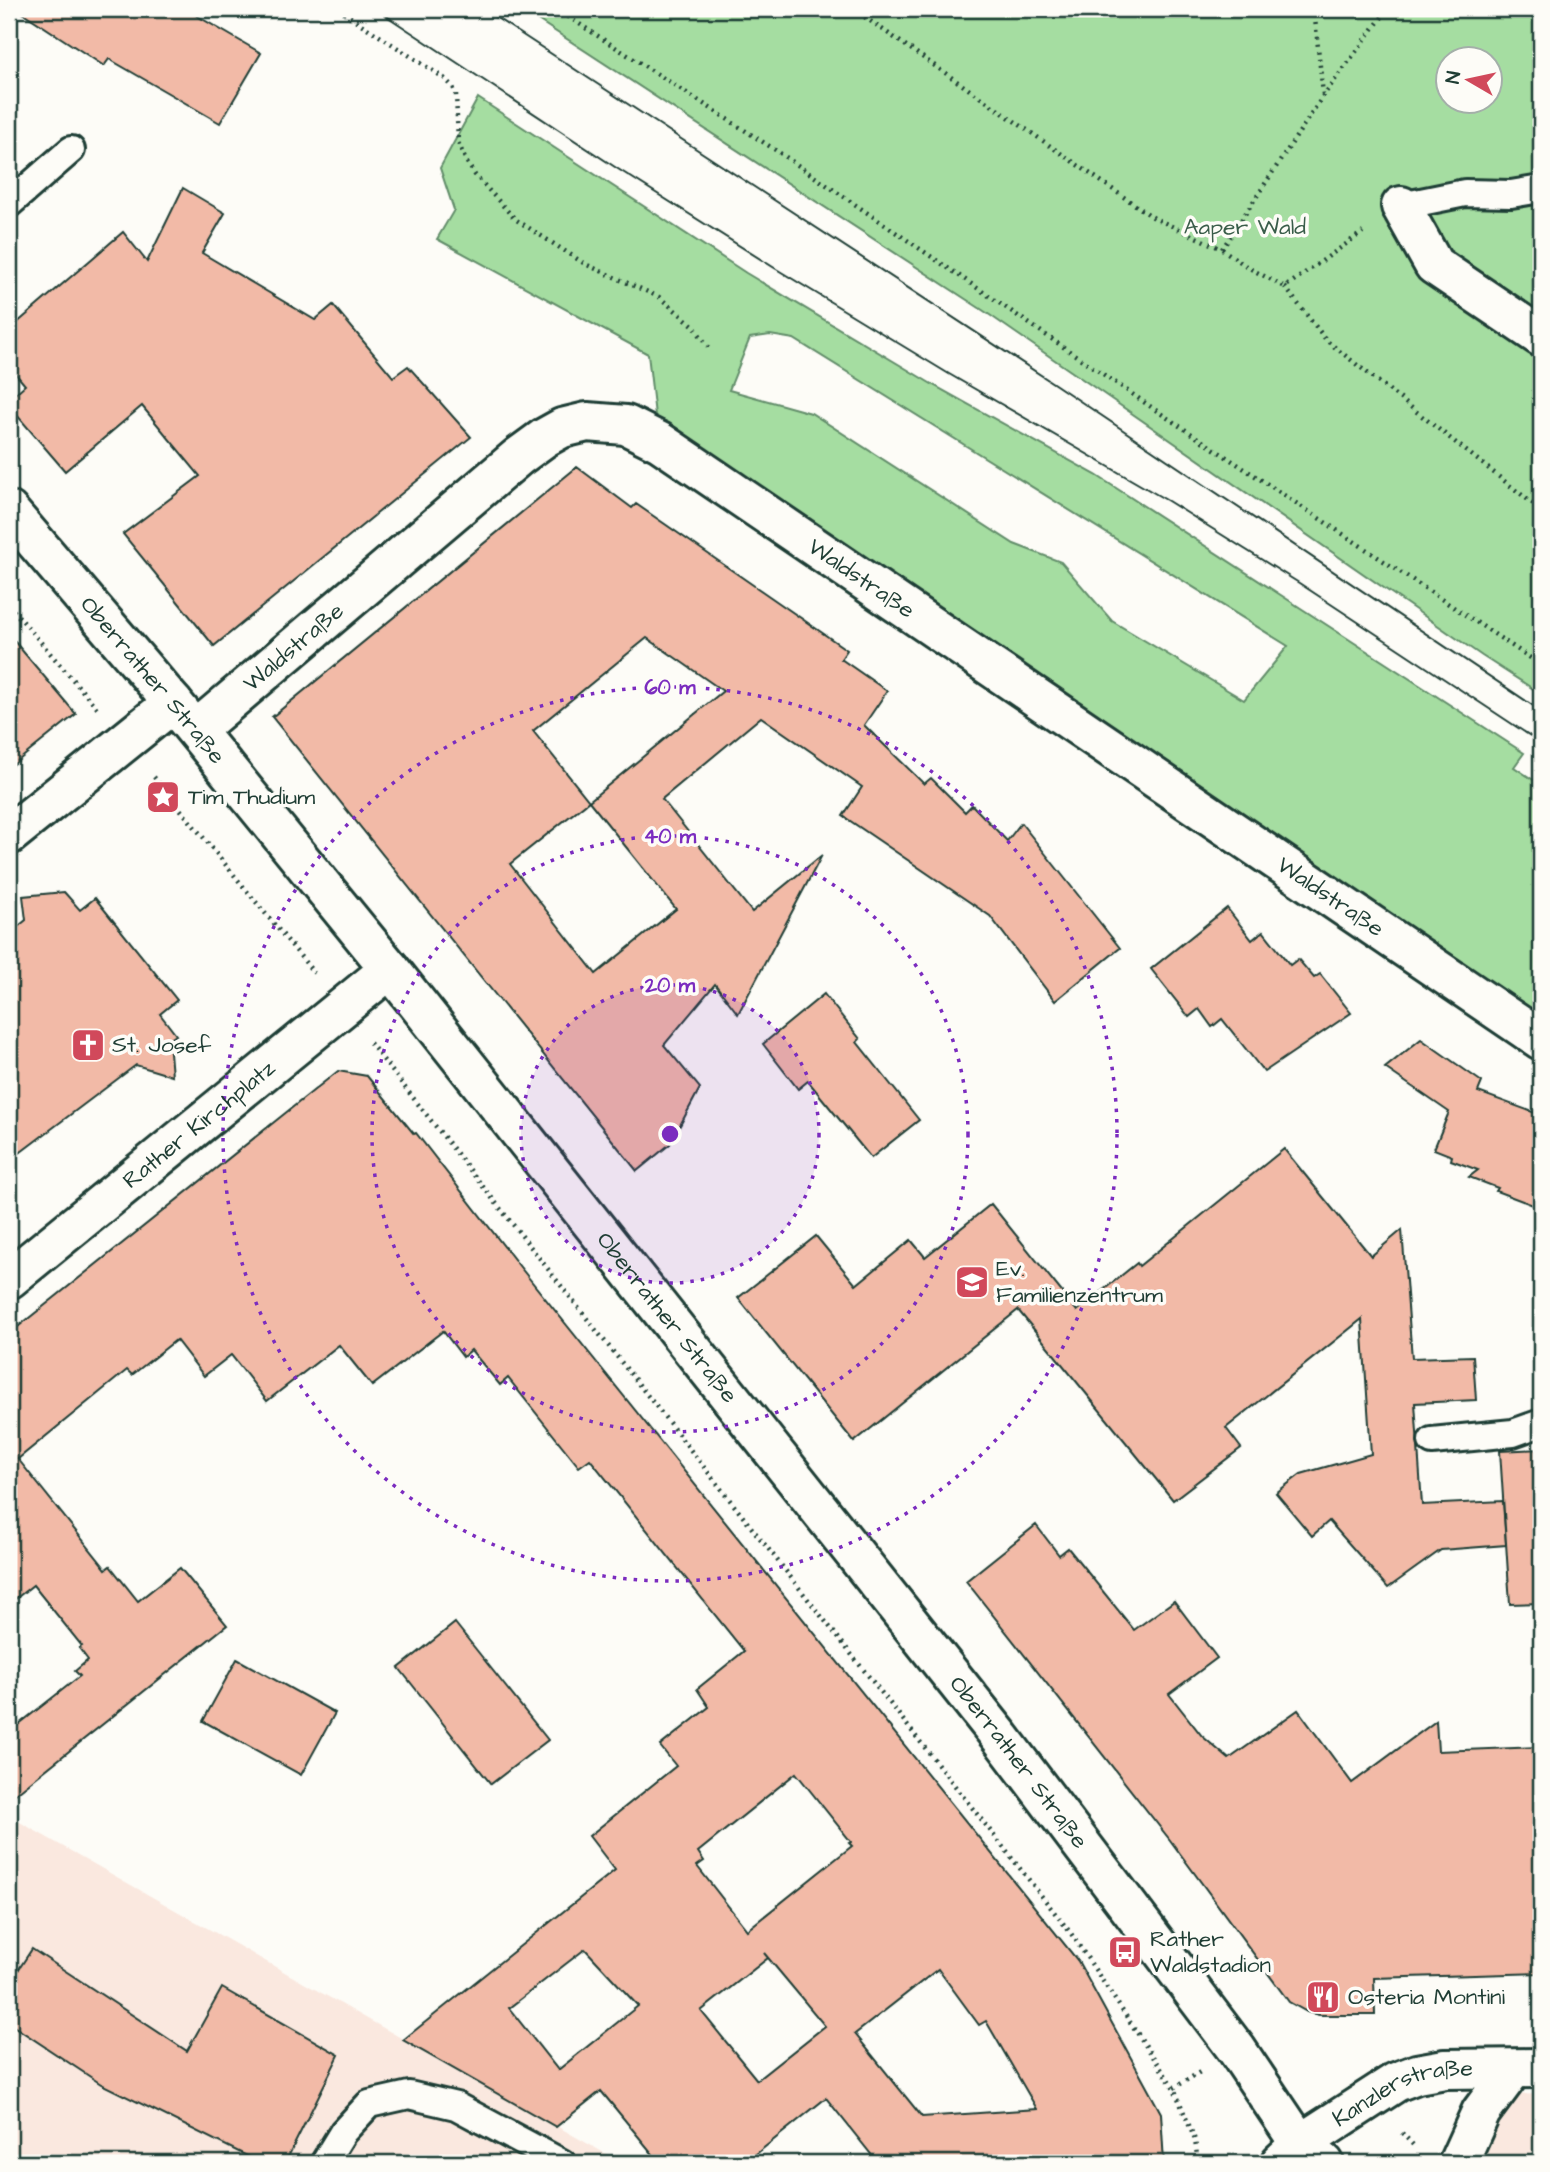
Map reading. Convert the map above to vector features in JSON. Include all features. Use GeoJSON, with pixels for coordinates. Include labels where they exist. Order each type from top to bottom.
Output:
{"type":"FeatureCollection","features":[{"type":"Feature","properties":{"kind":"street"},"geometry":{"type":"LineString","coordinates":[[1401,206],[1434,265],[1541,337]]}},
{"type":"Feature","properties":{"kind":"street","name":"Waldstraße"},"geometry":{"type":"LineString","coordinates":[[184,717],[544,438],[562,428],[587,422],[626,425],[679,454],[1541,1041]]}},
{"type":"Feature","properties":{"kind":"street","name":"Oberrather Straße"},"geometry":{"type":"LineString","coordinates":[[9,511],[184,717],[390,969],[1001,1738],[1237,2050],[1301,2159]]}},
{"type":"Feature","properties":{"kind":"street"},"geometry":{"type":"LineString","coordinates":[[9,835],[124,740],[184,717]]}},
{"type":"Feature","properties":{"kind":"street","name":"Rather Kirchplatz"},"geometry":{"type":"LineString","coordinates":[[9,1279],[390,969]]}},
{"type":"Feature","properties":{"kind":"street","name":"Kanzlerstraße"},"geometry":{"type":"LineString","coordinates":[[1301,2159],[1396,2082],[1445,2068],[1527,2069]]}},
{"type":"Feature","properties":{"kind":"street","name":"Kanzlerstraße"},"geometry":{"type":"LineString","coordinates":[[1458,2163],[1481,2112],[1527,2069]]}},
{"type":"Feature","properties":{"kind":"lane"},"geometry":{"type":"LineString","coordinates":[[9,204],[71,150]]}},
{"type":"Feature","properties":{"kind":"lane"},"geometry":{"type":"LineString","coordinates":[[1401,206],[1465,193],[1511,194],[1541,188]]}},
{"type":"Feature","properties":{"kind":"lane"},"geometry":{"type":"LineString","coordinates":[[1432,1441],[1513,1433],[1541,1423]]}},
{"type":"Feature","properties":{"kind":"lane"},"geometry":{"type":"LineString","coordinates":[[324,2163],[343,2133],[369,2104],[409,2095],[456,2106],[562,2163]]}},
{"type":"Feature","properties":{"kind":"path"},"geometry":{"type":"LineString","coordinates":[[338,9],[444,78],[453,87],[456,94],[458,142],[466,161],[475,175],[515,219],[585,264],[659,297],[693,325],[710,351]]}},
{"type":"Feature","properties":{"kind":"path"},"geometry":{"type":"LineString","coordinates":[[556,9],[777,151],[1157,411],[1541,665]]}},
{"type":"Feature","properties":{"kind":"path"},"geometry":{"type":"LineString","coordinates":[[853,9],[1154,218],[1222,249],[1284,287],[1327,341],[1541,510]]}},
{"type":"Feature","properties":{"kind":"path"},"geometry":{"type":"LineString","coordinates":[[1314,9],[1323,96]]}},
{"type":"Feature","properties":{"kind":"path"},"geometry":{"type":"LineString","coordinates":[[1222,249],[1323,96],[1388,9]]}},
{"type":"Feature","properties":{"kind":"path"},"geometry":{"type":"LineString","coordinates":[[1284,287],[1401,206]]}},
{"type":"Feature","properties":{"kind":"path"},"geometry":{"type":"LineString","coordinates":[[9,605],[124,740],[342,1008],[1070,1932],[1174,2088],[1195,2140],[1198,2163]]}},
{"type":"Feature","properties":{"kind":"shaded area"},"geometry":{"type":"Polygon","coordinates":[[[9,1816],[622,2163],[9,2163],[9,1816]]]}},
{"type":"Feature","properties":{"kind":"shaded area"},"geometry":{"type":"Polygon","coordinates":[[[1541,2094],[1541,2163],[1464,2163],[1508,2095],[1541,2094]]]}},
{"type":"Feature","properties":{"kind":"green space","name":"Aaper Wald"},"geometry":{"type":"Polygon","coordinates":[[[521,9],[1541,9],[1541,694],[1482,656],[984,311],[521,9]]]}},
{"type":"Feature","properties":{"kind":"green space"},"geometry":{"type":"Polygon","coordinates":[[[478,98],[746,273],[935,386],[1096,475],[1524,753],[1514,767],[1541,785],[1541,1029],[657,433],[648,354],[437,239],[454,210],[440,168],[478,98]],[[770,335],[750,338],[729,390],[811,413],[1014,544],[1061,562],[1112,621],[1244,700],[1288,646],[794,339],[770,335]]]}},
{"type":"Feature","properties":{"kind":"building"},"geometry":{"type":"Polygon","coordinates":[[[17,9],[185,9],[261,53],[220,123],[109,59],[104,66],[17,9]]]}},
{"type":"Feature","properties":{"kind":"building"},"geometry":{"type":"Polygon","coordinates":[[[183,188],[225,213],[202,253],[315,320],[333,305],[393,377],[408,366],[471,437],[214,646],[123,534],[200,476],[142,406],[65,471],[9,406],[9,399],[25,385],[9,366],[9,330],[123,232],[147,262],[183,188]]]}},
{"type":"Feature","properties":{"kind":"building"},"geometry":{"type":"Polygon","coordinates":[[[577,467],[632,508],[636,504],[847,650],[841,659],[887,691],[864,725],[924,784],[931,778],[965,812],[972,805],[1007,841],[1021,823],[1120,948],[1055,1001],[990,916],[843,816],[862,787],[761,717],[662,799],[752,912],[822,855],[738,1014],[715,984],[664,1045],[700,1088],[670,1144],[637,1171],[272,717],[577,467]],[[647,638],[533,731],[589,801],[723,691],[647,638]],[[589,801],[510,864],[596,974],[676,909],[589,801]]]}},
{"type":"Feature","properties":{"kind":"building"},"geometry":{"type":"Polygon","coordinates":[[[9,635],[76,714],[9,768],[9,635]]]}},
{"type":"Feature","properties":{"kind":"building","name":"St. Josef"},"geometry":{"type":"Polygon","coordinates":[[[64,892],[80,910],[95,898],[177,1000],[160,1014],[176,1035],[169,1040],[172,1076],[136,1065],[9,1161],[9,934],[26,920],[23,896],[64,892]]]}},
{"type":"Feature","properties":{"kind":"building"},"geometry":{"type":"Polygon","coordinates":[[[1227,908],[1252,940],[1263,931],[1290,965],[1298,959],[1314,978],[1320,974],[1351,1013],[1264,1072],[1222,1019],[1212,1027],[1199,1009],[1189,1017],[1151,969],[1227,908]]]}},
{"type":"Feature","properties":{"kind":"building"},"geometry":{"type":"Polygon","coordinates":[[[824,994],[860,1039],[857,1042],[919,1120],[871,1158],[808,1081],[798,1089],[763,1044],[824,994]]]}},
{"type":"Feature","properties":{"kind":"building"},"geometry":{"type":"Polygon","coordinates":[[[1421,1039],[1482,1082],[1478,1092],[1541,1115],[1541,1208],[1496,1191],[1498,1188],[1469,1177],[1478,1170],[1451,1160],[1452,1156],[1434,1149],[1449,1112],[1385,1068],[1421,1039]]]}},
{"type":"Feature","properties":{"kind":"building"},"geometry":{"type":"Polygon","coordinates":[[[338,1071],[367,1076],[414,1134],[416,1133],[520,1267],[1078,1961],[1161,2113],[1164,2163],[878,2163],[826,2098],[745,2163],[660,2163],[601,2091],[556,2127],[403,2040],[615,1870],[589,1836],[676,1766],[660,1746],[709,1707],[697,1689],[744,1651],[590,1459],[579,1467],[508,1378],[500,1385],[471,1350],[463,1357],[443,1331],[372,1386],[339,1345],[267,1401],[231,1355],[204,1376],[176,1340],[132,1375],[127,1370],[18,1459],[106,1569],[110,1566],[138,1601],[180,1568],[227,1625],[9,1799],[9,1732],[80,1676],[75,1671],[88,1660],[79,1648],[82,1646],[33,1585],[9,1604],[9,1334],[338,1071]],[[796,1773],[698,1852],[704,1861],[697,1866],[747,1930],[852,1846],[796,1773]],[[585,1949],[509,2008],[558,2070],[638,2006],[585,1949]],[[764,1953],[768,1958],[701,2011],[757,2080],[825,2026],[764,1953]],[[938,1969],[855,2034],[922,2117],[1037,2109],[986,2021],[979,2025],[938,1969]]]}},
{"type":"Feature","properties":{"kind":"building"},"geometry":{"type":"Polygon","coordinates":[[[1284,1149],[1371,1256],[1402,1230],[1412,1358],[1473,1356],[1476,1400],[1415,1403],[1422,1505],[1503,1501],[1506,1545],[1441,1550],[1388,1588],[1329,1521],[1312,1536],[1276,1493],[1301,1474],[1371,1454],[1362,1319],[1226,1428],[1241,1448],[1173,1500],[1018,1310],[854,1442],[738,1298],[816,1236],[856,1285],[911,1240],[925,1257],[991,1204],[1077,1311],[1137,1263],[1139,1266],[1284,1149]]]}},
{"type":"Feature","properties":{"kind":"building"},"geometry":{"type":"Polygon","coordinates":[[[1541,1449],[1541,1603],[1510,1604],[1500,1451],[1541,1449]]]}},
{"type":"Feature","properties":{"kind":"building"},"geometry":{"type":"Polygon","coordinates":[[[1036,1525],[1059,1555],[1068,1548],[1134,1630],[1174,1601],[1217,1658],[1169,1694],[1202,1736],[1229,1759],[1298,1710],[1352,1783],[1436,1721],[1438,1751],[1538,1747],[1541,1789],[1541,1973],[1374,1978],[1375,2015],[1319,2015],[1289,2002],[1170,1840],[966,1581],[1036,1525]]]}},
{"type":"Feature","properties":{"kind":"building"},"geometry":{"type":"Polygon","coordinates":[[[455,1623],[548,1740],[491,1784],[399,1668],[455,1623]]]}},
{"type":"Feature","properties":{"kind":"building"},"geometry":{"type":"Polygon","coordinates":[[[237,1659],[335,1713],[301,1775],[203,1721],[237,1659]]]}},
{"type":"Feature","properties":{"kind":"building"},"geometry":{"type":"Polygon","coordinates":[[[32,1949],[187,2051],[222,1988],[339,2055],[285,2163],[261,2163],[101,2084],[9,2023],[9,1984],[32,1949]]]}},
{"type":"Feature","properties":{"kind":"tram line"},"geometry":{"type":"LineString","coordinates":[[376,9],[618,169],[773,267],[949,374],[1168,501],[1299,583],[1541,743]]}},
{"type":"Feature","properties":{"kind":"tram line"},"geometry":{"type":"LineString","coordinates":[[483,9],[1056,385],[1541,711]]}},
{"type":"Feature","properties":{"kind":"place","name":"Tim Thudium"},"geometry":{"type":"Point","coordinates":[163,797]}},
{"type":"Feature","properties":{"kind":"place","name":"St. Josef"},"geometry":{"type":"Point","coordinates":[88,1045]}},
{"type":"Feature","properties":{"kind":"place","name":"Ev. Familienzentrum"},"geometry":{"type":"Point","coordinates":[972,1282]}},
{"type":"Feature","properties":{"kind":"place","name":"Rather Waldstadion"},"geometry":{"type":"Point","coordinates":[1125,1952]}},
{"type":"Feature","properties":{"kind":"place","name":"Osteria Montini"},"geometry":{"type":"Point","coordinates":[1323,1997]}}]}
